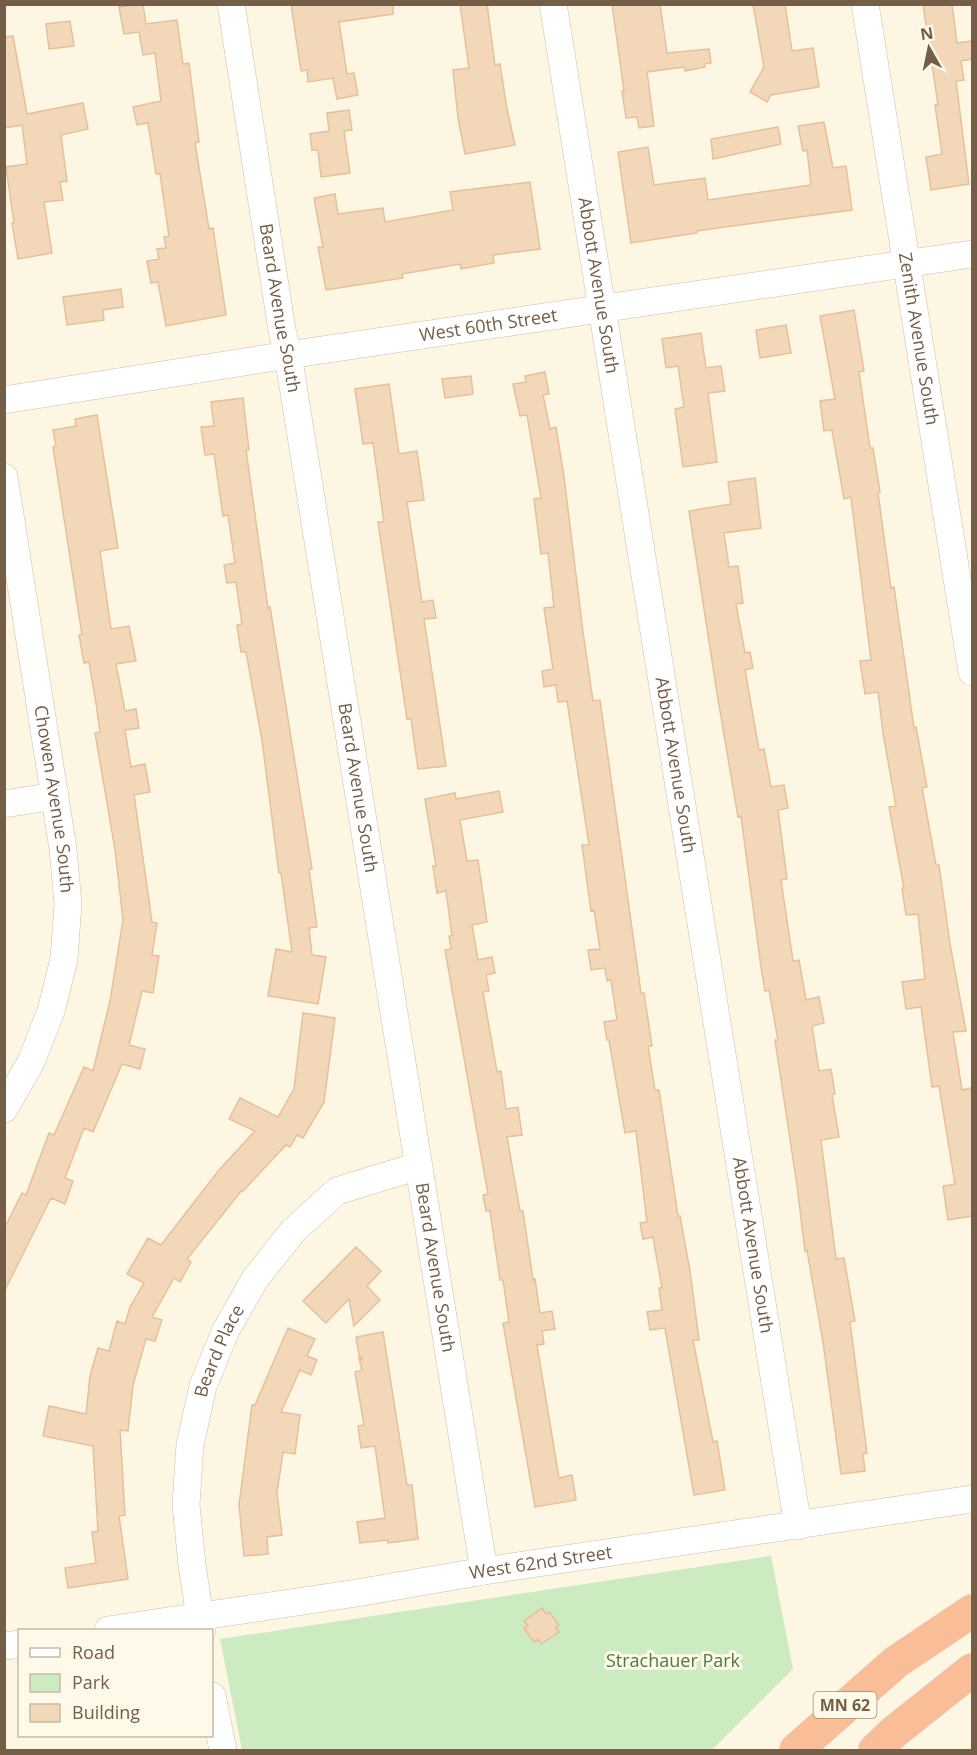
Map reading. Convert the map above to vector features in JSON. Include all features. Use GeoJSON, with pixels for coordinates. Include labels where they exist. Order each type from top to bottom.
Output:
{"type":"FeatureCollection","features":[{"type":"Feature","properties":{"kind":"highway"},"geometry":{"type":"LineString","coordinates":[[896,1662],[953,1607],[972,1592]]}},
{"type":"Feature","properties":{"kind":"highway","name":"MN 62"},"geometry":{"type":"LineString","coordinates":[[796,1750],[896,1662],[972,1611]]}},
{"type":"Feature","properties":{"kind":"highway","name":"MN 62"},"geometry":{"type":"LineString","coordinates":[[875,1750],[972,1670]]}},
{"type":"Feature","properties":{"kind":"street","name":"Beard Avenue South"},"geometry":{"type":"LineString","coordinates":[[231,4],[484,1571]]}},
{"type":"Feature","properties":{"kind":"street","name":"Abbott Avenue South"},"geometry":{"type":"LineString","coordinates":[[553,4],[798,1526]]}},
{"type":"Feature","properties":{"kind":"street","name":"Zenith Avenue South"},"geometry":{"type":"LineString","coordinates":[[865,4],[972,672]]}},
{"type":"Feature","properties":{"kind":"street","name":"West 60th Street"},"geometry":{"type":"LineString","coordinates":[[4,400],[288,355],[972,254]]}},
{"type":"Feature","properties":{"kind":"street","name":"Chowen Avenue South"},"geometry":{"type":"LineString","coordinates":[[4,477],[63,849],[68,904],[64,959],[51,1011],[31,1062],[4,1109]]}},
{"type":"Feature","properties":{"kind":"street"},"geometry":{"type":"LineString","coordinates":[[4,804],[55,796]]}},
{"type":"Feature","properties":{"kind":"street","name":"Beard Place"},"geometry":{"type":"LineString","coordinates":[[201,1624],[186,1505],[190,1445],[203,1386],[226,1330],[255,1279],[293,1231],[337,1191],[418,1166]]}},
{"type":"Feature","properties":{"kind":"street","name":"West 62nd Street"},"geometry":{"type":"LineString","coordinates":[[124,1629],[201,1624],[484,1571],[972,1499]]}},
{"type":"Feature","properties":{"kind":"street"},"geometry":{"type":"LineString","coordinates":[[213,1701],[223,1750]]}},
{"type":"Feature","properties":{"kind":"green space","name":"Strachauer Park"},"geometry":{"type":"Polygon","coordinates":[[[771,1556],[793,1669],[712,1750],[242,1750],[220,1639],[771,1556]]]}},
{"type":"Feature","properties":{"kind":"building"},"geometry":{"type":"Polygon","coordinates":[[[143,4],[146,24],[177,20],[183,64],[189,63],[199,142],[195,143],[209,229],[213,228],[226,315],[166,326],[158,282],[151,283],[147,261],[159,259],[157,249],[166,248],[164,237],[169,236],[160,174],[156,174],[148,123],[137,125],[133,107],[161,101],[155,53],[143,55],[139,32],[124,34],[119,7],[143,4]]]}},
{"type":"Feature","properties":{"kind":"building"},"geometry":{"type":"Polygon","coordinates":[[[291,4],[393,4],[393,14],[339,22],[347,74],[354,73],[358,95],[337,99],[333,78],[308,82],[307,70],[301,71],[291,4]]]}},
{"type":"Feature","properties":{"kind":"building"},"geometry":{"type":"Polygon","coordinates":[[[460,4],[487,4],[495,65],[500,64],[515,145],[465,154],[458,118],[453,70],[469,68],[460,4]]]}},
{"type":"Feature","properties":{"kind":"building"},"geometry":{"type":"Polygon","coordinates":[[[612,4],[660,4],[667,53],[709,49],[711,63],[704,64],[705,67],[685,71],[684,67],[647,72],[654,126],[639,128],[637,117],[626,118],[612,4]]]}},
{"type":"Feature","properties":{"kind":"building"},"geometry":{"type":"Polygon","coordinates":[[[753,4],[785,4],[792,51],[813,48],[819,87],[771,95],[767,102],[750,92],[764,67],[753,4]]]}},
{"type":"Feature","properties":{"kind":"building"},"geometry":{"type":"Polygon","coordinates":[[[923,4],[952,4],[957,43],[972,41],[972,59],[961,61],[964,80],[956,81],[969,184],[931,190],[926,157],[942,154],[935,105],[938,105],[923,4]]]}},
{"type":"Feature","properties":{"kind":"building"},"geometry":{"type":"Polygon","coordinates":[[[70,21],[74,46],[49,49],[46,24],[70,21]]]}},
{"type":"Feature","properties":{"kind":"building"},"geometry":{"type":"Polygon","coordinates":[[[13,36],[27,114],[83,103],[88,129],[61,135],[67,181],[60,182],[63,200],[44,202],[52,253],[18,259],[6,167],[27,164],[22,125],[4,128],[4,37],[13,36]]]}},
{"type":"Feature","properties":{"kind":"building"},"geometry":{"type":"Polygon","coordinates":[[[349,110],[352,130],[344,131],[350,173],[321,177],[318,150],[312,150],[310,134],[329,131],[327,113],[349,110]]]}},
{"type":"Feature","properties":{"kind":"building"},"geometry":{"type":"Polygon","coordinates":[[[824,122],[833,168],[846,166],[852,210],[696,231],[697,233],[631,243],[618,152],[648,147],[654,185],[705,178],[708,200],[811,185],[807,150],[803,151],[798,126],[824,122]]]}},
{"type":"Feature","properties":{"kind":"building"},"geometry":{"type":"Polygon","coordinates":[[[778,127],[781,144],[713,159],[711,139],[778,127]]]}},
{"type":"Feature","properties":{"kind":"building"},"geometry":{"type":"Polygon","coordinates":[[[530,182],[540,249],[493,255],[494,263],[461,269],[460,264],[402,274],[403,278],[326,290],[318,247],[323,247],[314,198],[335,194],[338,214],[383,208],[385,222],[453,210],[450,192],[530,182]]]}},
{"type":"Feature","properties":{"kind":"building"},"geometry":{"type":"Polygon","coordinates":[[[121,289],[123,307],[103,310],[104,320],[67,325],[63,297],[121,289]]]}},
{"type":"Feature","properties":{"kind":"building"},"geometry":{"type":"Polygon","coordinates":[[[854,310],[864,371],[859,372],[870,448],[873,448],[880,492],[878,493],[891,588],[894,587],[914,728],[916,727],[927,787],[922,788],[936,865],[939,865],[950,944],[966,1031],[953,1032],[962,1090],[971,1088],[972,1216],[948,1220],[943,1186],[955,1184],[939,1086],[932,1087],[921,1007],[906,1009],[902,982],[925,979],[918,914],[906,915],[902,888],[904,888],[889,807],[896,806],[878,692],[865,694],[860,661],[871,660],[851,497],[844,499],[832,430],[824,431],[820,401],[835,399],[820,316],[854,310]]]}},
{"type":"Feature","properties":{"kind":"building"},"geometry":{"type":"Polygon","coordinates":[[[786,325],[791,353],[760,358],[756,330],[786,325]]]}},
{"type":"Feature","properties":{"kind":"building"},"geometry":{"type":"Polygon","coordinates":[[[701,333],[706,368],[721,366],[725,391],[708,393],[717,462],[683,467],[675,409],[684,407],[678,366],[666,368],[662,339],[701,333]]]}},
{"type":"Feature","properties":{"kind":"building"},"geometry":{"type":"Polygon","coordinates":[[[545,372],[549,394],[543,395],[550,429],[556,427],[593,701],[600,700],[641,993],[644,993],[652,1046],[648,1046],[655,1090],[659,1090],[678,1216],[680,1216],[690,1271],[699,1340],[693,1340],[713,1442],[717,1441],[725,1490],[694,1495],[665,1328],[650,1330],[647,1312],[662,1310],[659,1288],[662,1288],[653,1237],[643,1239],[640,1223],[647,1222],[636,1131],[625,1133],[604,1022],[617,1020],[611,980],[607,981],[605,968],[591,970],[588,950],[600,949],[594,910],[591,911],[582,845],[589,845],[567,701],[558,702],[556,685],[544,687],[542,671],[553,669],[544,608],[554,607],[548,553],[541,554],[534,499],[541,498],[527,415],[520,416],[513,384],[526,382],[525,376],[545,372]]]}},
{"type":"Feature","properties":{"kind":"building"},"geometry":{"type":"Polygon","coordinates":[[[471,376],[473,394],[445,398],[442,379],[471,376]]]}},
{"type":"Feature","properties":{"kind":"building"},"geometry":{"type":"Polygon","coordinates":[[[389,384],[399,454],[417,451],[424,500],[407,502],[422,602],[433,600],[436,618],[424,619],[446,766],[418,769],[411,719],[407,719],[378,522],[384,522],[373,443],[363,444],[355,389],[389,384]]]}},
{"type":"Feature","properties":{"kind":"building"},"geometry":{"type":"Polygon","coordinates":[[[243,398],[249,450],[246,450],[268,608],[270,607],[312,869],[309,869],[317,927],[309,928],[312,955],[326,957],[318,1004],[268,996],[276,949],[292,952],[281,873],[279,873],[262,740],[246,652],[241,652],[237,625],[242,624],[236,582],[227,583],[224,565],[235,563],[228,515],[223,516],[214,454],[205,455],[201,427],[214,426],[211,402],[243,398]]]}},
{"type":"Feature","properties":{"kind":"building"},"geometry":{"type":"Polygon","coordinates":[[[97,415],[118,548],[100,551],[111,629],[129,626],[136,661],[116,664],[125,711],[136,709],[139,728],[125,730],[131,767],[145,764],[150,792],[134,795],[152,922],[157,923],[152,955],[159,956],[153,993],[142,991],[129,1045],[145,1049],[140,1069],[122,1064],[93,1132],[84,1128],[65,1178],[73,1181],[65,1204],[51,1198],[4,1292],[4,1229],[22,1193],[26,1195],[49,1133],[54,1135],[84,1067],[93,1071],[110,1001],[123,920],[115,849],[95,733],[100,732],[96,703],[89,662],[84,663],[79,635],[82,635],[53,447],[56,446],[53,430],[76,426],[75,419],[97,415]]]}},
{"type":"Feature","properties":{"kind":"building"},"geometry":{"type":"Polygon","coordinates":[[[755,478],[761,528],[724,533],[729,567],[738,566],[743,603],[736,604],[745,653],[750,652],[753,668],[745,670],[759,750],[764,749],[771,787],[784,785],[788,808],[778,810],[787,879],[781,880],[793,961],[799,960],[806,1000],[819,997],[824,1023],[812,1026],[819,1071],[831,1069],[835,1094],[832,1095],[839,1137],[821,1140],[836,1259],[844,1258],[855,1321],[850,1322],[867,1453],[863,1454],[865,1471],[841,1474],[823,1342],[807,1250],[805,1251],[775,1040],[778,1040],[769,990],[765,991],[741,816],[738,817],[689,511],[731,504],[728,482],[755,478]]]}},
{"type":"Feature","properties":{"kind":"building"},"geometry":{"type":"Polygon","coordinates":[[[499,791],[503,812],[460,820],[467,861],[478,860],[487,922],[472,925],[478,960],[492,957],[495,973],[486,975],[489,991],[483,992],[497,1072],[501,1071],[506,1109],[518,1107],[522,1135],[507,1137],[520,1211],[523,1211],[540,1313],[552,1311],[555,1329],[542,1331],[544,1344],[537,1345],[559,1478],[572,1475],[576,1500],[535,1507],[503,1323],[509,1322],[503,1280],[500,1280],[490,1211],[486,1211],[483,1195],[488,1194],[445,950],[451,949],[449,936],[452,936],[446,891],[437,893],[433,866],[436,866],[425,799],[455,793],[456,799],[499,791]]]}},
{"type":"Feature","properties":{"kind":"building"},"geometry":{"type":"Polygon","coordinates":[[[303,1013],[335,1018],[324,1102],[303,1138],[297,1135],[290,1147],[286,1145],[242,1190],[187,1259],[191,1262],[180,1282],[174,1278],[152,1317],[162,1320],[155,1341],[146,1339],[133,1385],[128,1431],[120,1430],[125,1515],[119,1516],[128,1579],[68,1588],[65,1568],[96,1563],[92,1532],[98,1531],[93,1446],[43,1436],[49,1406],[86,1414],[90,1376],[98,1348],[109,1351],[117,1321],[125,1324],[130,1307],[144,1283],[127,1274],[148,1238],[161,1245],[219,1170],[255,1131],[229,1119],[240,1098],[278,1117],[294,1089],[303,1013]]]}},
{"type":"Feature","properties":{"kind":"building"},"geometry":{"type":"Polygon","coordinates":[[[356,1247],[381,1271],[367,1286],[380,1300],[354,1326],[349,1299],[326,1323],[303,1301],[356,1247]]]}},
{"type":"Feature","properties":{"kind":"building"},"geometry":{"type":"Polygon","coordinates":[[[288,1328],[315,1339],[307,1356],[317,1360],[311,1375],[300,1370],[281,1412],[300,1415],[295,1454],[283,1452],[277,1493],[282,1535],[267,1537],[268,1554],[244,1556],[239,1505],[252,1405],[255,1405],[288,1328]]]}},
{"type":"Feature","properties":{"kind":"building"},"geometry":{"type":"Polygon","coordinates":[[[383,1332],[407,1485],[412,1485],[418,1539],[388,1543],[388,1540],[360,1543],[357,1522],[385,1518],[375,1446],[361,1448],[358,1426],[364,1425],[355,1372],[362,1370],[359,1358],[363,1360],[359,1355],[356,1337],[383,1332]]]}},
{"type":"Feature","properties":{"kind":"building"},"geometry":{"type":"Polygon","coordinates":[[[542,1608],[546,1614],[549,1612],[559,1625],[556,1627],[559,1632],[541,1644],[538,1639],[534,1642],[524,1628],[528,1626],[524,1621],[542,1608]]]}}]}
